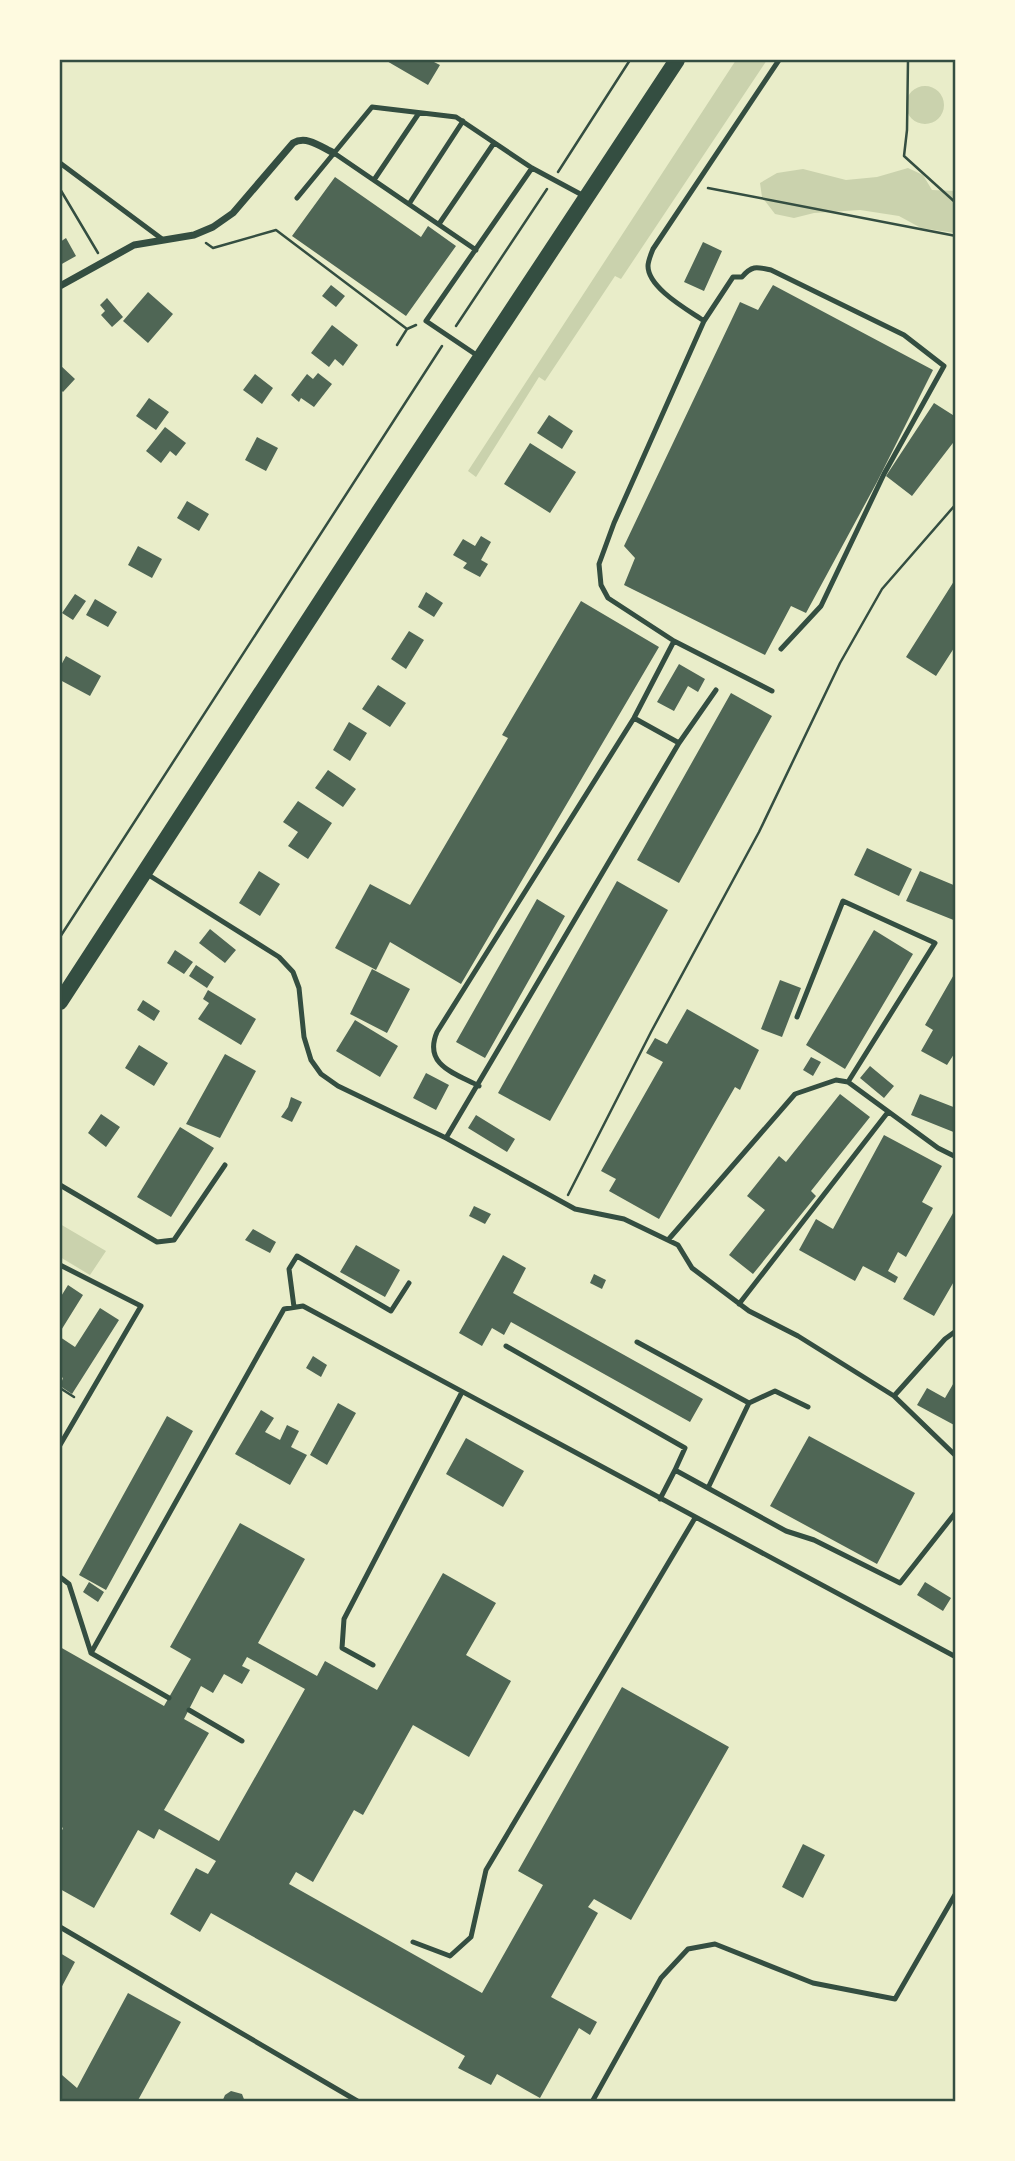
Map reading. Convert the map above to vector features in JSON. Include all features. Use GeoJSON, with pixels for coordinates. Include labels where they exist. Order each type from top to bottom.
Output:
{"type":"FeatureCollection","features":[{"type":"Feature","properties":{"kind":"main road"},"geometry":{"type":"LineString","coordinates":[[60,1002],[677,60]]}},
{"type":"Feature","properties":{"kind":"street"},"geometry":{"type":"LineString","coordinates":[[60,286],[134,245],[194,235],[213,227],[233,213],[293,143],[299,140],[306,139],[334,153]]}},
{"type":"Feature","properties":{"kind":"lane"},"geometry":{"type":"LineString","coordinates":[[704,321],[653,282],[648,266],[653,249],[779,60]]}},
{"type":"Feature","properties":{"kind":"lane"},"geometry":{"type":"LineString","coordinates":[[297,198],[372,107],[456,117],[532,168],[586,198]]}},
{"type":"Feature","properties":{"kind":"lane"},"geometry":{"type":"LineString","coordinates":[[374,180],[419,113]]}},
{"type":"Feature","properties":{"kind":"lane"},"geometry":{"type":"LineString","coordinates":[[408,204],[463,121]]}},
{"type":"Feature","properties":{"kind":"lane"},"geometry":{"type":"LineString","coordinates":[[439,225],[494,143]]}},
{"type":"Feature","properties":{"kind":"lane"},"geometry":{"type":"LineString","coordinates":[[334,153],[476,250]]}},
{"type":"Feature","properties":{"kind":"lane"},"geometry":{"type":"LineString","coordinates":[[60,163],[162,239]]}},
{"type":"Feature","properties":{"kind":"lane"},"geometry":{"type":"LineString","coordinates":[[481,357],[426,321],[532,168]]}},
{"type":"Feature","properties":{"kind":"lane"},"geometry":{"type":"LineString","coordinates":[[772,691],[674,641],[608,598],[601,585],[599,564],[614,523],[704,321],[733,277],[742,277],[749,269],[757,267],[771,270],[904,335],[944,366],[884,474],[821,606],[780,649]]}},
{"type":"Feature","properties":{"kind":"lane"},"geometry":{"type":"LineString","coordinates":[[479,1086],[440,1065],[434,1055],[433,1042],[437,1032],[634,718],[674,641]]}},
{"type":"Feature","properties":{"kind":"lane"},"geometry":{"type":"LineString","coordinates":[[446,1138],[679,743],[716,690]]}},
{"type":"Feature","properties":{"kind":"lane"},"geometry":{"type":"LineString","coordinates":[[634,718],[679,743]]}},
{"type":"Feature","properties":{"kind":"lane"},"geometry":{"type":"LineString","coordinates":[[144,873],[279,957],[293,972],[299,988],[304,1037],[311,1060],[321,1074],[338,1086],[446,1138],[575,1209],[624,1219],[678,1245],[692,1268],[749,1311],[798,1336],[894,1396],[956,1456]]}},
{"type":"Feature","properties":{"kind":"lane"},"geometry":{"type":"LineString","coordinates":[[797,1017],[843,901],[935,943],[848,1082]]}},
{"type":"Feature","properties":{"kind":"lane"},"geometry":{"type":"LineString","coordinates":[[668,1240],[795,1094],[836,1080],[848,1082],[937,1148],[956,1157]]}},
{"type":"Feature","properties":{"kind":"lane"},"geometry":{"type":"LineString","coordinates":[[739,1304],[888,1112]]}},
{"type":"Feature","properties":{"kind":"lane"},"geometry":{"type":"LineString","coordinates":[[60,1185],[157,1242],[174,1240],[225,1165]]}},
{"type":"Feature","properties":{"kind":"lane"},"geometry":{"type":"LineString","coordinates":[[294,1307],[289,1269],[297,1256],[391,1311],[409,1283]]}},
{"type":"Feature","properties":{"kind":"lane"},"geometry":{"type":"LineString","coordinates":[[60,1266],[141,1306],[60,1446]]}},
{"type":"Feature","properties":{"kind":"lane"},"geometry":{"type":"LineString","coordinates":[[91,1653],[284,1309],[303,1306],[956,1657]]}},
{"type":"Feature","properties":{"kind":"lane"},"geometry":{"type":"LineString","coordinates":[[894,1396],[945,1339],[956,1331]]}},
{"type":"Feature","properties":{"kind":"lane"},"geometry":{"type":"LineString","coordinates":[[637,1342],[749,1403]]}},
{"type":"Feature","properties":{"kind":"lane"},"geometry":{"type":"LineString","coordinates":[[506,1346],[685,1448],[660,1499]]}},
{"type":"Feature","properties":{"kind":"lane"},"geometry":{"type":"LineString","coordinates":[[708,1488],[749,1403],[775,1391],[808,1407]]}},
{"type":"Feature","properties":{"kind":"lane"},"geometry":{"type":"LineString","coordinates":[[373,1665],[342,1648],[344,1619],[462,1392]]}},
{"type":"Feature","properties":{"kind":"lane"},"geometry":{"type":"LineString","coordinates":[[675,1470],[786,1531],[814,1540],[900,1583],[956,1512]]}},
{"type":"Feature","properties":{"kind":"lane"},"geometry":{"type":"LineString","coordinates":[[413,1942],[450,1956],[471,1937],[486,1870],[695,1518]]}},
{"type":"Feature","properties":{"kind":"lane"},"geometry":{"type":"LineString","coordinates":[[60,1577],[69,1584],[91,1653],[169,1698]]}},
{"type":"Feature","properties":{"kind":"lane"},"geometry":{"type":"LineString","coordinates":[[189,1710],[242,1741]]}},
{"type":"Feature","properties":{"kind":"lane"},"geometry":{"type":"LineString","coordinates":[[592,2102],[661,1978],[688,1949],[715,1944],[813,1983],[895,1999],[956,1894]]}},
{"type":"Feature","properties":{"kind":"lane"},"geometry":{"type":"LineString","coordinates":[[60,1927],[359,2102]]}},
{"type":"Feature","properties":{"kind":"lane"},"geometry":{"type":"LineString","coordinates":[[342,2102],[347,2093]]}},
{"type":"Feature","properties":{"kind":"path"},"geometry":{"type":"LineString","coordinates":[[60,937],[630,60]]}},
{"type":"Feature","properties":{"kind":"path"},"geometry":{"type":"LineString","coordinates":[[908,60],[904,156],[956,203]]}},
{"type":"Feature","properties":{"kind":"path"},"geometry":{"type":"LineString","coordinates":[[695,186],[956,236]]}},
{"type":"Feature","properties":{"kind":"path"},"geometry":{"type":"LineString","coordinates":[[60,189],[104,261]]}},
{"type":"Feature","properties":{"kind":"path"},"geometry":{"type":"LineString","coordinates":[[194,235],[213,248],[276,230],[407,329]]}},
{"type":"Feature","properties":{"kind":"path"},"geometry":{"type":"LineString","coordinates":[[397,345],[407,329],[426,321]]}},
{"type":"Feature","properties":{"kind":"path"},"geometry":{"type":"LineString","coordinates":[[564,1203],[651,1032],[759,832],[839,663],[881,589],[956,504]]}},
{"type":"Feature","properties":{"kind":"path"},"geometry":{"type":"LineString","coordinates":[[60,1388],[84,1403]]}},
{"type":"Feature","properties":{"kind":"green space"},"geometry":{"type":"Polygon","coordinates":[[[736,60],[767,60],[621,279],[615,276],[545,381],[539,377],[476,477],[468,471],[736,60]]]}},
{"type":"Feature","properties":{"kind":"green space"},"geometry":{"type":"Polygon","coordinates":[[[925,86],[938,92],[944,105],[938,118],[925,124],[912,118],[906,105],[912,92],[925,86]]]}},
{"type":"Feature","properties":{"kind":"green space"},"geometry":{"type":"Polygon","coordinates":[[[908,168],[923,175],[932,190],[955,191],[955,233],[921,228],[899,216],[860,210],[814,213],[794,218],[775,214],[762,197],[760,183],[777,173],[803,169],[846,180],[877,177],[908,168]]]}},
{"type":"Feature","properties":{"kind":"green space"},"geometry":{"type":"Polygon","coordinates":[[[60,1224],[106,1251],[90,1275],[60,1257],[60,1224]]]}},
{"type":"Feature","properties":{"kind":"building"},"geometry":{"type":"Polygon","coordinates":[[[385,60],[430,60],[440,65],[428,85],[385,60]]]}},
{"type":"Feature","properties":{"kind":"building"},"geometry":{"type":"Polygon","coordinates":[[[335,177],[421,237],[428,226],[456,246],[406,316],[292,236],[335,177]]]}},
{"type":"Feature","properties":{"kind":"building"},"geometry":{"type":"Polygon","coordinates":[[[66,238],[76,256],[60,265],[60,242],[66,238]]]}},
{"type":"Feature","properties":{"kind":"building"},"geometry":{"type":"Polygon","coordinates":[[[703,242],[722,251],[704,291],[684,282],[703,242]]]}},
{"type":"Feature","properties":{"kind":"building"},"geometry":{"type":"Polygon","coordinates":[[[331,285],[345,296],[336,307],[322,296],[331,285]]]}},
{"type":"Feature","properties":{"kind":"building"},"geometry":{"type":"Polygon","coordinates":[[[773,285],[933,370],[877,482],[806,613],[791,606],[765,655],[624,585],[635,558],[624,546],[740,302],[758,310],[773,285]]]}},
{"type":"Feature","properties":{"kind":"building"},"geometry":{"type":"Polygon","coordinates":[[[148,292],[173,314],[148,343],[123,321],[148,292]]]}},
{"type":"Feature","properties":{"kind":"building"},"geometry":{"type":"Polygon","coordinates":[[[107,298],[123,317],[112,327],[101,315],[105,311],[100,305],[107,298]]]}},
{"type":"Feature","properties":{"kind":"building"},"geometry":{"type":"Polygon","coordinates":[[[332,325],[358,345],[343,366],[335,359],[329,367],[311,353],[332,325]]]}},
{"type":"Feature","properties":{"kind":"building"},"geometry":{"type":"Polygon","coordinates":[[[60,365],[75,379],[63,392],[60,389],[60,365]]]}},
{"type":"Feature","properties":{"kind":"building"},"geometry":{"type":"Polygon","coordinates":[[[318,373],[332,384],[314,407],[301,398],[299,402],[291,395],[307,374],[313,379],[318,373]]]}},
{"type":"Feature","properties":{"kind":"building"},"geometry":{"type":"Polygon","coordinates":[[[255,374],[273,388],[262,404],[243,390],[255,374]]]}},
{"type":"Feature","properties":{"kind":"building"},"geometry":{"type":"Polygon","coordinates":[[[149,398],[169,412],[156,430],[136,416],[149,398]]]}},
{"type":"Feature","properties":{"kind":"building"},"geometry":{"type":"Polygon","coordinates":[[[934,403],[956,417],[956,439],[912,496],[886,476],[934,403]]]}},
{"type":"Feature","properties":{"kind":"building"},"geometry":{"type":"Polygon","coordinates":[[[549,415],[573,431],[562,449],[537,433],[549,415]]]}},
{"type":"Feature","properties":{"kind":"building"},"geometry":{"type":"Polygon","coordinates":[[[165,427],[186,443],[176,456],[170,451],[161,463],[146,451],[165,427]]]}},
{"type":"Feature","properties":{"kind":"building"},"geometry":{"type":"Polygon","coordinates":[[[257,437],[278,448],[266,471],[245,460],[257,437]]]}},
{"type":"Feature","properties":{"kind":"building"},"geometry":{"type":"Polygon","coordinates":[[[530,443],[576,472],[550,513],[504,484],[530,443]]]}},
{"type":"Feature","properties":{"kind":"building"},"geometry":{"type":"Polygon","coordinates":[[[187,501],[209,514],[199,531],[177,518],[187,501]]]}},
{"type":"Feature","properties":{"kind":"building"},"geometry":{"type":"Polygon","coordinates":[[[481,536],[491,542],[481,560],[488,564],[480,577],[463,568],[467,563],[453,555],[463,539],[475,546],[481,536]]]}},
{"type":"Feature","properties":{"kind":"building"},"geometry":{"type":"Polygon","coordinates":[[[138,546],[162,559],[152,578],[128,565],[138,546]]]}},
{"type":"Feature","properties":{"kind":"building"},"geometry":{"type":"Polygon","coordinates":[[[956,578],[956,645],[936,676],[906,657],[956,578]]]}},
{"type":"Feature","properties":{"kind":"building"},"geometry":{"type":"Polygon","coordinates":[[[426,592],[443,603],[434,617],[418,607],[426,592]]]}},
{"type":"Feature","properties":{"kind":"building"},"geometry":{"type":"Polygon","coordinates":[[[75,594],[86,601],[73,620],[62,613],[75,594]]]}},
{"type":"Feature","properties":{"kind":"building"},"geometry":{"type":"Polygon","coordinates":[[[95,599],[117,612],[108,627],[86,615],[95,599]]]}},
{"type":"Feature","properties":{"kind":"building"},"geometry":{"type":"Polygon","coordinates":[[[581,601],[659,647],[461,984],[390,942],[376,970],[335,948],[370,884],[410,905],[508,738],[502,735],[581,601]]]}},
{"type":"Feature","properties":{"kind":"building"},"geometry":{"type":"Polygon","coordinates":[[[409,631],[424,640],[406,669],[391,659],[409,631]]]}},
{"type":"Feature","properties":{"kind":"building"},"geometry":{"type":"Polygon","coordinates":[[[66,656],[101,676],[90,696],[60,680],[60,667],[66,656]]]}},
{"type":"Feature","properties":{"kind":"building"},"geometry":{"type":"Polygon","coordinates":[[[679,664],[705,679],[698,692],[688,686],[674,711],[657,702],[679,664]]]}},
{"type":"Feature","properties":{"kind":"building"},"geometry":{"type":"Polygon","coordinates":[[[378,685],[406,703],[390,727],[362,709],[378,685]]]}},
{"type":"Feature","properties":{"kind":"building"},"geometry":{"type":"Polygon","coordinates":[[[731,693],[772,716],[679,883],[637,860],[731,693]]]}},
{"type":"Feature","properties":{"kind":"building"},"geometry":{"type":"Polygon","coordinates":[[[349,722],[367,733],[350,761],[333,750],[349,722]]]}},
{"type":"Feature","properties":{"kind":"building"},"geometry":{"type":"Polygon","coordinates":[[[328,770],[356,789],[343,807],[315,788],[328,770]]]}},
{"type":"Feature","properties":{"kind":"building"},"geometry":{"type":"Polygon","coordinates":[[[298,801],[332,823],[308,859],[288,846],[298,832],[283,822],[298,801]]]}},
{"type":"Feature","properties":{"kind":"building"},"geometry":{"type":"Polygon","coordinates":[[[867,848],[912,869],[899,896],[854,875],[867,848]]]}},
{"type":"Feature","properties":{"kind":"building"},"geometry":{"type":"Polygon","coordinates":[[[259,871],[280,884],[260,916],[239,903],[259,871]]]}},
{"type":"Feature","properties":{"kind":"building"},"geometry":{"type":"Polygon","coordinates":[[[920,871],[956,886],[956,921],[906,901],[920,871]]]}},
{"type":"Feature","properties":{"kind":"building"},"geometry":{"type":"Polygon","coordinates":[[[617,881],[668,910],[550,1121],[498,1093],[617,881]]]}},
{"type":"Feature","properties":{"kind":"building"},"geometry":{"type":"Polygon","coordinates":[[[537,899],[565,916],[485,1058],[456,1042],[537,899]]]}},
{"type":"Feature","properties":{"kind":"building"},"geometry":{"type":"Polygon","coordinates":[[[210,929],[236,950],[225,963],[199,943],[210,929]]]}},
{"type":"Feature","properties":{"kind":"building"},"geometry":{"type":"Polygon","coordinates":[[[874,930],[913,954],[845,1069],[806,1045],[874,930]]]}},
{"type":"Feature","properties":{"kind":"building"},"geometry":{"type":"Polygon","coordinates":[[[175,950],[193,962],[184,974],[167,963],[175,950]]]}},
{"type":"Feature","properties":{"kind":"building"},"geometry":{"type":"Polygon","coordinates":[[[196,965],[214,977],[207,988],[189,976],[196,965]]]}},
{"type":"Feature","properties":{"kind":"building"},"geometry":{"type":"Polygon","coordinates":[[[372,969],[410,989],[387,1033],[350,1014],[372,969]]]}},
{"type":"Feature","properties":{"kind":"building"},"geometry":{"type":"Polygon","coordinates":[[[956,971],[956,1051],[947,1065],[921,1051],[933,1030],[925,1025],[956,971]]]}},
{"type":"Feature","properties":{"kind":"building"},"geometry":{"type":"Polygon","coordinates":[[[780,980],[801,988],[782,1037],[761,1029],[780,980]]]}},
{"type":"Feature","properties":{"kind":"building"},"geometry":{"type":"Polygon","coordinates":[[[208,990],[256,1019],[241,1045],[198,1019],[209,1003],[203,999],[208,990]]]}},
{"type":"Feature","properties":{"kind":"building"},"geometry":{"type":"Polygon","coordinates":[[[143,1000],[160,1011],[154,1021],[137,1010],[143,1000]]]}},
{"type":"Feature","properties":{"kind":"building"},"geometry":{"type":"Polygon","coordinates":[[[687,1009],[759,1050],[740,1090],[735,1087],[659,1219],[609,1191],[616,1179],[601,1171],[663,1062],[646,1053],[655,1038],[667,1044],[687,1009]]]}},
{"type":"Feature","properties":{"kind":"building"},"geometry":{"type":"Polygon","coordinates":[[[355,1020],[398,1046],[380,1077],[336,1051],[355,1020]]]}},
{"type":"Feature","properties":{"kind":"building"},"geometry":{"type":"Polygon","coordinates":[[[139,1045],[168,1063],[154,1086],[125,1068],[139,1045]]]}},
{"type":"Feature","properties":{"kind":"building"},"geometry":{"type":"Polygon","coordinates":[[[225,1054],[256,1071],[220,1138],[186,1124],[225,1054]]]}},
{"type":"Feature","properties":{"kind":"building"},"geometry":{"type":"Polygon","coordinates":[[[811,1057],[821,1062],[813,1076],[803,1070],[811,1057]]]}},
{"type":"Feature","properties":{"kind":"building"},"geometry":{"type":"Polygon","coordinates":[[[870,1066],[894,1086],[884,1098],[860,1078],[870,1066]]]}},
{"type":"Feature","properties":{"kind":"building"},"geometry":{"type":"Polygon","coordinates":[[[426,1073],[449,1085],[436,1110],[413,1098],[426,1073]]]}},
{"type":"Feature","properties":{"kind":"building"},"geometry":{"type":"Polygon","coordinates":[[[840,1094],[870,1117],[811,1191],[816,1196],[753,1274],[729,1255],[765,1210],[747,1196],[779,1156],[786,1162],[840,1094]]]}},
{"type":"Feature","properties":{"kind":"building"},"geometry":{"type":"Polygon","coordinates":[[[920,1094],[956,1108],[956,1133],[911,1115],[920,1094]]]}},
{"type":"Feature","properties":{"kind":"building"},"geometry":{"type":"Polygon","coordinates":[[[291,1097],[302,1102],[292,1122],[281,1117],[291,1097]]]}},
{"type":"Feature","properties":{"kind":"building"},"geometry":{"type":"Polygon","coordinates":[[[101,1114],[120,1127],[106,1147],[88,1133],[101,1114]]]}},
{"type":"Feature","properties":{"kind":"building"},"geometry":{"type":"Polygon","coordinates":[[[476,1115],[515,1139],[507,1152],[468,1128],[476,1115]]]}},
{"type":"Feature","properties":{"kind":"building"},"geometry":{"type":"Polygon","coordinates":[[[180,1127],[214,1148],[171,1217],[137,1197],[180,1127]]]}},
{"type":"Feature","properties":{"kind":"building"},"geometry":{"type":"Polygon","coordinates":[[[884,1135],[942,1166],[922,1202],[933,1208],[906,1257],[898,1252],[888,1271],[898,1277],[895,1283],[863,1266],[855,1281],[799,1250],[816,1219],[833,1229],[884,1135]]]}},
{"type":"Feature","properties":{"kind":"building"},"geometry":{"type":"Polygon","coordinates":[[[474,1206],[491,1214],[485,1224],[469,1216],[474,1206]]]}},
{"type":"Feature","properties":{"kind":"building"},"geometry":{"type":"Polygon","coordinates":[[[956,1208],[956,1278],[934,1316],[903,1299],[956,1208]]]}},
{"type":"Feature","properties":{"kind":"building"},"geometry":{"type":"Polygon","coordinates":[[[253,1229],[276,1242],[270,1253],[245,1240],[253,1229]]]}},
{"type":"Feature","properties":{"kind":"building"},"geometry":{"type":"Polygon","coordinates":[[[356,1245],[400,1270],[385,1297],[340,1272],[356,1245]]]}},
{"type":"Feature","properties":{"kind":"building"},"geometry":{"type":"Polygon","coordinates":[[[503,1255],[526,1268],[513,1293],[703,1399],[690,1422],[511,1322],[504,1335],[492,1328],[482,1346],[459,1333],[503,1255]]]}},
{"type":"Feature","properties":{"kind":"building"},"geometry":{"type":"Polygon","coordinates":[[[594,1274],[606,1280],[602,1289],[590,1283],[594,1274]]]}},
{"type":"Feature","properties":{"kind":"building"},"geometry":{"type":"Polygon","coordinates":[[[68,1285],[83,1295],[60,1332],[60,1298],[68,1285]]]}},
{"type":"Feature","properties":{"kind":"building"},"geometry":{"type":"Polygon","coordinates":[[[100,1308],[119,1320],[72,1394],[60,1386],[63,1378],[60,1376],[60,1337],[75,1347],[100,1308]]]}},
{"type":"Feature","properties":{"kind":"building"},"geometry":{"type":"Polygon","coordinates":[[[313,1356],[327,1365],[321,1377],[306,1368],[313,1356]]]}},
{"type":"Feature","properties":{"kind":"building"},"geometry":{"type":"Polygon","coordinates":[[[956,1379],[956,1426],[917,1405],[927,1388],[945,1398],[956,1379]]]}},
{"type":"Feature","properties":{"kind":"building"},"geometry":{"type":"Polygon","coordinates":[[[338,1403],[356,1413],[327,1465],[310,1455],[338,1403]]]}},
{"type":"Feature","properties":{"kind":"building"},"geometry":{"type":"Polygon","coordinates":[[[261,1410],[274,1418],[265,1432],[280,1440],[287,1425],[299,1431],[291,1447],[307,1455],[290,1485],[235,1454],[261,1410]]]}},
{"type":"Feature","properties":{"kind":"building"},"geometry":{"type":"Polygon","coordinates":[[[167,1416],[193,1431],[106,1590],[79,1575],[167,1416]]]}},
{"type":"Feature","properties":{"kind":"building"},"geometry":{"type":"Polygon","coordinates":[[[809,1436],[915,1493],[877,1564],[770,1506],[809,1436]]]}},
{"type":"Feature","properties":{"kind":"building"},"geometry":{"type":"Polygon","coordinates":[[[466,1438],[524,1471],[503,1507],[446,1474],[466,1438]]]}},
{"type":"Feature","properties":{"kind":"building"},"geometry":{"type":"Polygon","coordinates":[[[240,1523],[305,1559],[258,1643],[317,1676],[325,1661],[377,1690],[443,1573],[496,1603],[466,1655],[511,1681],[469,1757],[413,1725],[363,1815],[354,1810],[313,1882],[296,1872],[289,1884],[482,1993],[543,1885],[518,1871],[622,1687],[729,1747],[631,1920],[594,1899],[588,1907],[598,1913],[551,1997],[597,2022],[590,2035],[579,2028],[540,2098],[497,2074],[491,2085],[458,2068],[465,2056],[211,1913],[200,1932],[170,1914],[196,1868],[208,1874],[216,1861],[159,1829],[154,1839],[138,1830],[94,1908],[60,1889],[60,1835],[63,1828],[60,1826],[60,1647],[164,1706],[191,1659],[170,1647],[240,1523]],[[247,1657],[242,1666],[250,1670],[242,1684],[224,1674],[213,1693],[201,1686],[184,1719],[209,1733],[164,1810],[219,1841],[305,1689],[247,1657]]]}},
{"type":"Feature","properties":{"kind":"building"},"geometry":{"type":"Polygon","coordinates":[[[89,1582],[104,1592],[98,1602],[83,1592],[89,1582]]]}},
{"type":"Feature","properties":{"kind":"building"},"geometry":{"type":"Polygon","coordinates":[[[925,1582],[951,1598],[943,1611],[917,1595],[925,1582]]]}},
{"type":"Feature","properties":{"kind":"building"},"geometry":{"type":"Polygon","coordinates":[[[803,1844],[825,1855],[803,1898],[782,1887],[803,1844]]]}},
{"type":"Feature","properties":{"kind":"building"},"geometry":{"type":"Polygon","coordinates":[[[60,1953],[75,1962],[60,1990],[60,1953]]]}},
{"type":"Feature","properties":{"kind":"building"},"geometry":{"type":"Polygon","coordinates":[[[128,1993],[181,2022],[137,2102],[60,2102],[60,2078],[62,2075],[77,2088],[128,1993]]]}},
{"type":"Feature","properties":{"kind":"building"},"geometry":{"type":"Polygon","coordinates":[[[231,2091],[242,2094],[245,2102],[222,2102],[225,2095],[231,2091]]]}}]}
